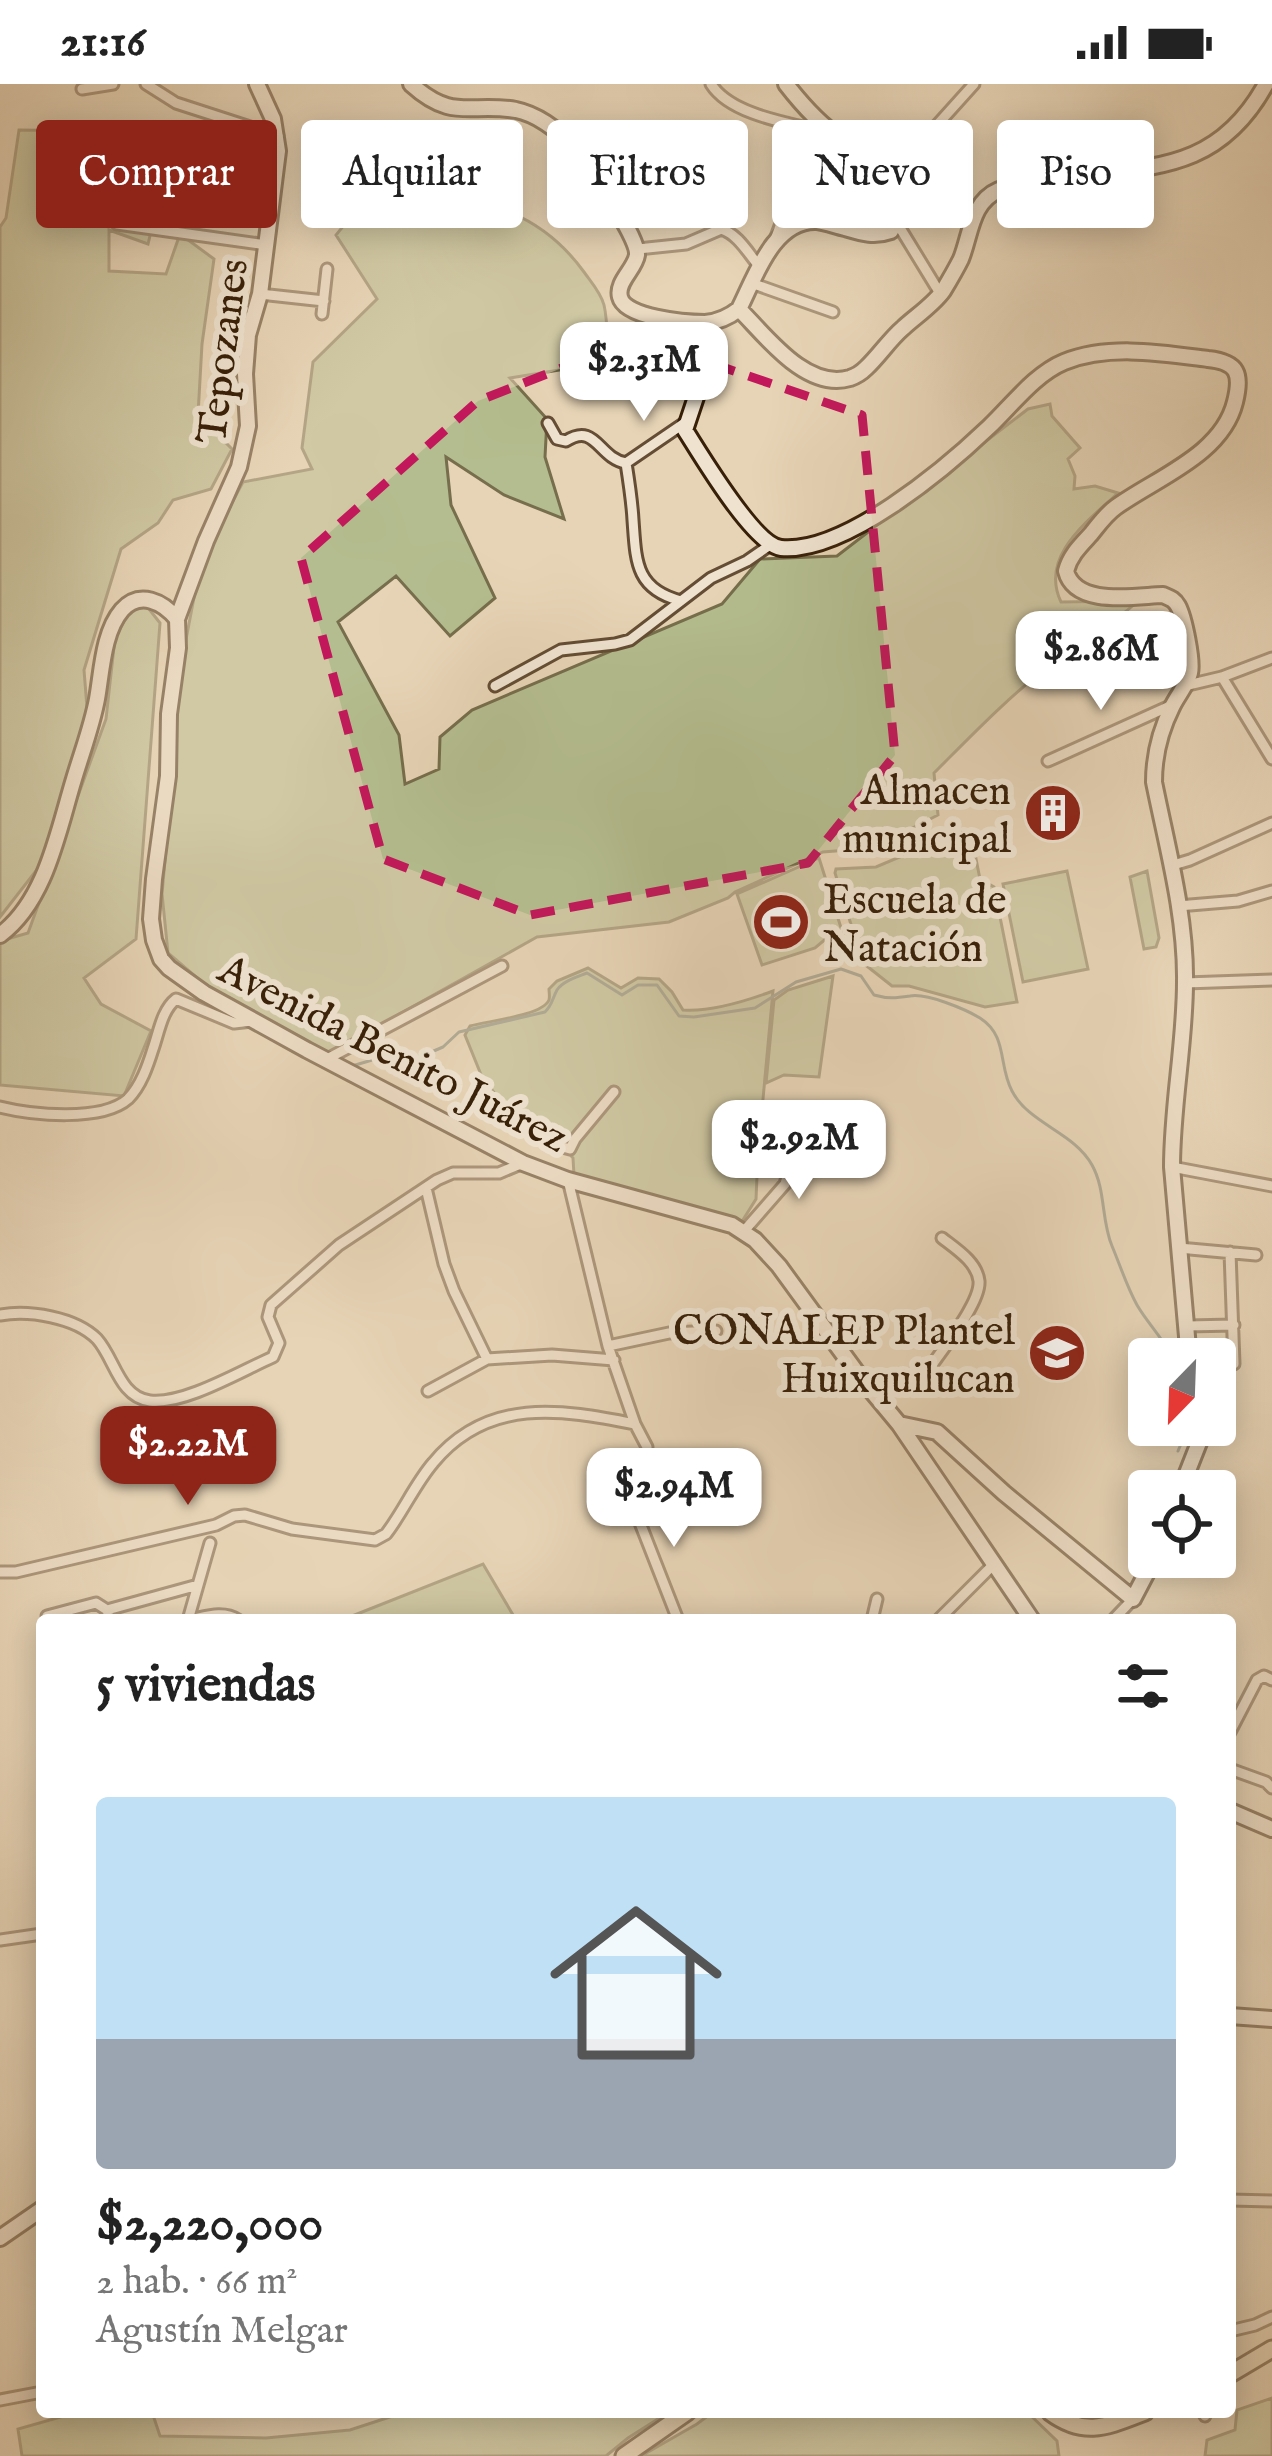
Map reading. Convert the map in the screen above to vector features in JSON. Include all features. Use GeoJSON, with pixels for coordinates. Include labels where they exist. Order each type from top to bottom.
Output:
{"type":"FeatureCollection","features":[{"type":"Feature","properties":{"kind":"main road","name":"Tepozanes"},"geometry":{"type":"LineString","coordinates":[[177,619],[233,484],[248,426],[244,374],[248,335],[260,294],[278,136],[256,84]]}},
{"type":"Feature","properties":{"kind":"main road"},"geometry":{"type":"LineString","coordinates":[[411,84],[436,103],[456,110],[516,110],[554,129],[586,164],[638,249],[619,289],[620,298],[626,306],[652,317],[704,323],[739,309],[775,242],[796,228]]}},
{"type":"Feature","properties":{"kind":"main road"},"geometry":{"type":"LineString","coordinates":[[786,84],[821,120]]}},
{"type":"Feature","properties":{"kind":"main road"},"geometry":{"type":"LineString","coordinates":[[739,309],[795,363],[814,374],[845,379],[864,370],[941,295],[961,259],[973,216],[998,190],[1150,168],[1196,155],[1223,139],[1267,84]]}},
{"type":"Feature","properties":{"kind":"main road"},"geometry":{"type":"LineString","coordinates":[[845,228],[875,236],[894,228]]}},
{"type":"Feature","properties":{"kind":"main road"},"geometry":{"type":"LineString","coordinates":[[704,323],[700,385],[686,430],[740,511],[770,545],[779,548],[815,545],[888,509],[984,432],[1049,369],[1069,360],[1110,352],[1144,352],[1226,362],[1235,368],[1239,381],[1227,424],[1198,454],[1111,510],[1071,556],[1066,571],[1072,586],[1082,592],[1163,595],[1173,600],[1183,623],[1191,667],[1159,737],[1154,760],[1178,906],[1185,983],[1172,1167],[1187,1338]]}},
{"type":"Feature","properties":{"kind":"main road"},"geometry":{"type":"LineString","coordinates":[[0,935],[25,910],[51,855],[118,616],[134,602],[145,600],[165,606],[177,619]]}},
{"type":"Feature","properties":{"kind":"main road","name":"Avenida Benito Juárez"},"geometry":{"type":"LineString","coordinates":[[177,619],[168,776],[152,930],[157,951],[169,968],[252,1021],[331,1057],[523,1162],[568,1180],[744,1231]]}},
{"type":"Feature","properties":{"kind":"main road"},"geometry":{"type":"LineString","coordinates":[[744,1231],[779,1266],[899,1424],[1028,1614]]}},
{"type":"Feature","properties":{"kind":"main road"},"geometry":{"type":"LineString","coordinates":[[899,1424],[929,1429],[946,1438],[1132,1599],[1144,1578]]}},
{"type":"Feature","properties":{"kind":"main road"},"geometry":{"type":"LineString","coordinates":[[1236,1813],[1272,1829]]}},
{"type":"Feature","properties":{"kind":"main road"},"geometry":{"type":"LineString","coordinates":[[1236,2016],[1272,2019]]}},
{"type":"Feature","properties":{"kind":"main road"},"geometry":{"type":"LineString","coordinates":[[0,2238],[36,2214]]}},
{"type":"Feature","properties":{"kind":"main road"},"geometry":{"type":"LineString","coordinates":[[1236,2370],[1272,2349]]}},
{"type":"Feature","properties":{"kind":"main road"},"geometry":{"type":"LineString","coordinates":[[623,2456],[678,2418]]}},
{"type":"Feature","properties":{"kind":"main road"},"geometry":{"type":"LineString","coordinates":[[1058,2418],[1088,2428],[1128,2418]]}},
{"type":"Feature","properties":{"kind":"street"},"geometry":{"type":"LineString","coordinates":[[82,89],[112,84]]}},
{"type":"Feature","properties":{"kind":"street"},"geometry":{"type":"LineString","coordinates":[[146,84],[176,104],[278,136]]}},
{"type":"Feature","properties":{"kind":"street"},"geometry":{"type":"LineString","coordinates":[[711,84],[728,103],[775,120]]}},
{"type":"Feature","properties":{"kind":"street"},"geometry":{"type":"LineString","coordinates":[[942,120],[974,84]]}},
{"type":"Feature","properties":{"kind":"street"},"geometry":{"type":"LineString","coordinates":[[146,228],[267,245]]}},
{"type":"Feature","properties":{"kind":"street"},"geometry":{"type":"LineString","coordinates":[[775,242],[780,228]]}},
{"type":"Feature","properties":{"kind":"street"},"geometry":{"type":"LineString","coordinates":[[900,228],[941,295]]}},
{"type":"Feature","properties":{"kind":"street"},"geometry":{"type":"LineString","coordinates":[[638,249],[686,244],[721,229],[733,234],[759,266]]}},
{"type":"Feature","properties":{"kind":"street"},"geometry":{"type":"LineString","coordinates":[[322,314],[327,269]]}},
{"type":"Feature","properties":{"kind":"street"},"geometry":{"type":"LineString","coordinates":[[751,284],[833,312]]}},
{"type":"Feature","properties":{"kind":"street"},"geometry":{"type":"LineString","coordinates":[[260,294],[324,301]]}},
{"type":"Feature","properties":{"kind":"street"},"geometry":{"type":"LineString","coordinates":[[548,424],[557,439],[566,441],[584,434],[618,462],[626,463],[686,422]]}},
{"type":"Feature","properties":{"kind":"street"},"geometry":{"type":"LineString","coordinates":[[626,463],[636,560],[658,594],[681,601]]}},
{"type":"Feature","properties":{"kind":"street"},"geometry":{"type":"LineString","coordinates":[[495,686],[561,650],[630,640],[711,578],[770,545]]}},
{"type":"Feature","properties":{"kind":"street"},"geometry":{"type":"LineString","coordinates":[[1184,686],[1272,658]]}},
{"type":"Feature","properties":{"kind":"street"},"geometry":{"type":"LineString","coordinates":[[1222,677],[1272,759]]}},
{"type":"Feature","properties":{"kind":"street"},"geometry":{"type":"LineString","coordinates":[[1048,761],[1172,705]]}},
{"type":"Feature","properties":{"kind":"street"},"geometry":{"type":"LineString","coordinates":[[1170,866],[1272,823]]}},
{"type":"Feature","properties":{"kind":"street"},"geometry":{"type":"LineString","coordinates":[[1178,906],[1238,901],[1272,891]]}},
{"type":"Feature","properties":{"kind":"street"},"geometry":{"type":"LineString","coordinates":[[331,1057],[502,966]]}},
{"type":"Feature","properties":{"kind":"street"},"geometry":{"type":"LineString","coordinates":[[1185,983],[1272,980]]}},
{"type":"Feature","properties":{"kind":"street"},"geometry":{"type":"LineString","coordinates":[[0,1107],[89,1114],[117,1106],[128,1099],[148,1066],[166,1008],[176,999],[234,1023],[252,1021]]}},
{"type":"Feature","properties":{"kind":"street"},"geometry":{"type":"LineString","coordinates":[[541,1138],[570,1149],[614,1092]]}},
{"type":"Feature","properties":{"kind":"street"},"geometry":{"type":"LineString","coordinates":[[744,1231],[785,1184],[797,1141]]}},
{"type":"Feature","properties":{"kind":"street"},"geometry":{"type":"LineString","coordinates":[[0,1316],[42,1315],[93,1335],[133,1394],[147,1401],[167,1400],[273,1358],[279,1343],[268,1310],[339,1244],[453,1173],[499,1173],[523,1162]]}},
{"type":"Feature","properties":{"kind":"street"},"geometry":{"type":"LineString","coordinates":[[1172,1167],[1272,1186]]}},
{"type":"Feature","properties":{"kind":"street"},"geometry":{"type":"LineString","coordinates":[[568,1180],[608,1346],[646,1447],[646,1460],[626,1487],[676,1614]]}},
{"type":"Feature","properties":{"kind":"street"},"geometry":{"type":"LineString","coordinates":[[426,1188],[449,1277],[488,1359]]}},
{"type":"Feature","properties":{"kind":"street"},"geometry":{"type":"LineString","coordinates":[[860,1377],[923,1372],[974,1301],[977,1274],[963,1254],[942,1238]]}},
{"type":"Feature","properties":{"kind":"street"},"geometry":{"type":"LineString","coordinates":[[1179,1248],[1256,1255]]}},
{"type":"Feature","properties":{"kind":"street"},"geometry":{"type":"LineString","coordinates":[[1230,1252],[1234,1338]]}},
{"type":"Feature","properties":{"kind":"street"},"geometry":{"type":"LineString","coordinates":[[1186,1327],[1234,1325]]}},
{"type":"Feature","properties":{"kind":"street"},"geometry":{"type":"LineString","coordinates":[[608,1346],[669,1333],[716,1331]]}},
{"type":"Feature","properties":{"kind":"street"},"geometry":{"type":"LineString","coordinates":[[428,1391],[488,1359],[552,1355],[614,1360]]}},
{"type":"Feature","properties":{"kind":"street"},"geometry":{"type":"LineString","coordinates":[[0,1572],[16,1572],[245,1515],[292,1529],[374,1540],[386,1534],[400,1516],[433,1463],[454,1442],[495,1417],[567,1411],[634,1424]]}},
{"type":"Feature","properties":{"kind":"street"},"geometry":{"type":"LineString","coordinates":[[190,1614],[210,1543]]}},
{"type":"Feature","properties":{"kind":"street"},"geometry":{"type":"LineString","coordinates":[[944,1614],[994,1564]]}},
{"type":"Feature","properties":{"kind":"street"},"geometry":{"type":"LineString","coordinates":[[111,1614],[198,1585]]}},
{"type":"Feature","properties":{"kind":"street"},"geometry":{"type":"LineString","coordinates":[[874,1614],[878,1599]]}},
{"type":"Feature","properties":{"kind":"street"},"geometry":{"type":"LineString","coordinates":[[1118,1614],[1132,1599]]}},
{"type":"Feature","properties":{"kind":"street"},"geometry":{"type":"LineString","coordinates":[[55,1614],[96,1604],[107,1614]]}},
{"type":"Feature","properties":{"kind":"street"},"geometry":{"type":"LineString","coordinates":[[1236,1723],[1266,1679]]}},
{"type":"Feature","properties":{"kind":"street"},"geometry":{"type":"LineString","coordinates":[[1236,1771],[1270,1780]]}},
{"type":"Feature","properties":{"kind":"street"},"geometry":{"type":"LineString","coordinates":[[0,1940],[36,1935]]}},
{"type":"Feature","properties":{"kind":"street"},"geometry":{"type":"LineString","coordinates":[[1236,2200],[1272,2200]]}},
{"type":"Feature","properties":{"kind":"street"},"geometry":{"type":"LineString","coordinates":[[1236,2329],[1272,2317]]}},
{"type":"Feature","properties":{"kind":"street"},"geometry":{"type":"LineString","coordinates":[[0,2400],[36,2393]]}},
{"type":"Feature","properties":{"kind":"highlighted area"},"geometry":{"type":"Polygon","coordinates":[[[638,338],[862,415],[895,755],[808,863],[530,915],[383,859],[301,558],[478,401],[638,338]]]}},
{"type":"Feature","properties":{"kind":"green space"},"geometry":{"type":"Polygon","coordinates":[[[19,130],[36,130],[36,228],[152,228],[148,244],[109,230],[109,271],[166,274],[180,234],[214,259],[198,415],[232,449],[211,489],[173,500],[158,523],[121,549],[84,670],[90,745],[53,849],[0,917],[0,227],[6,218],[19,130]]]}},
{"type":"Feature","properties":{"kind":"green space"},"geometry":{"type":"Polygon","coordinates":[[[523,219],[568,252],[601,296],[606,318],[609,362],[510,378],[547,419],[545,457],[564,519],[504,495],[446,457],[451,505],[495,598],[450,636],[396,576],[338,622],[399,735],[405,784],[439,769],[440,737],[472,710],[722,604],[760,559],[837,556],[1028,409],[1050,404],[1052,416],[1080,448],[1068,459],[1074,489],[1095,486],[1118,493],[1061,555],[1056,585],[1061,602],[1138,601],[1022,688],[934,773],[938,815],[873,848],[823,852],[669,922],[537,937],[321,1058],[216,994],[168,953],[162,894],[171,718],[201,561],[243,482],[312,469],[302,448],[313,362],[377,299],[336,235],[342,228],[523,228],[523,219]]]}},
{"type":"Feature","properties":{"kind":"green space"},"geometry":{"type":"Polygon","coordinates":[[[138,595],[160,623],[136,939],[84,978],[101,1004],[151,1031],[124,1096],[0,1085],[0,941],[28,933],[106,719],[115,638],[138,595]]]}},
{"type":"Feature","properties":{"kind":"green space"},"geometry":{"type":"Polygon","coordinates":[[[961,831],[971,834],[980,879],[994,887],[1017,1002],[985,1007],[909,986],[892,986],[863,963],[836,869],[876,867],[961,831]]]}},
{"type":"Feature","properties":{"kind":"green space"},"geometry":{"type":"Polygon","coordinates":[[[819,858],[843,934],[762,965],[737,894],[819,858]]]}},
{"type":"Feature","properties":{"kind":"green space"},"geometry":{"type":"Polygon","coordinates":[[[1067,871],[1088,969],[1023,982],[1003,884],[1067,871]]]}},
{"type":"Feature","properties":{"kind":"green space"},"geometry":{"type":"Polygon","coordinates":[[[1147,871],[1159,938],[1156,947],[1144,949],[1130,877],[1147,871]]]}},
{"type":"Feature","properties":{"kind":"green space"},"geometry":{"type":"Polygon","coordinates":[[[588,968],[621,988],[638,978],[659,979],[683,1010],[717,1008],[773,991],[756,1199],[741,1223],[574,1175],[573,1158],[567,1151],[534,1144],[482,1077],[465,1035],[470,1026],[536,1010],[549,1000],[549,989],[557,981],[588,968]]]}},
{"type":"Feature","properties":{"kind":"green space"},"geometry":{"type":"Polygon","coordinates":[[[833,976],[819,1077],[784,1075],[766,1083],[774,1000],[788,990],[833,976]]]}},
{"type":"Feature","properties":{"kind":"green space"},"geometry":{"type":"Polygon","coordinates":[[[483,1564],[512,1614],[357,1614],[483,1564]]]}},
{"type":"Feature","properties":{"kind":"green space"},"geometry":{"type":"Polygon","coordinates":[[[1272,2398],[1272,2456],[1205,2456],[1207,2440],[1235,2430],[1237,2410],[1272,2398]]]}},
{"type":"Feature","properties":{"kind":"green space"},"geometry":{"type":"Polygon","coordinates":[[[57,2418],[154,2418],[160,2436],[266,2438],[350,2430],[387,2418],[660,2418],[606,2456],[22,2456],[18,2429],[57,2418]]]}},
{"type":"Feature","properties":{"kind":"green space"},"geometry":{"type":"Polygon","coordinates":[[[705,2418],[1033,2418],[1057,2441],[1059,2456],[641,2456],[705,2418]]]}},
{"type":"Feature","properties":{"kind":"waterway"},"geometry":{"type":"LineString","coordinates":[[345,1063],[352,1066],[389,1055],[415,1057],[443,1047],[459,1032],[545,1012],[560,987],[587,973],[622,995],[638,985],[657,985],[679,1016],[755,1008],[796,982],[841,969],[861,976],[874,995],[946,1002],[989,1025],[1020,1102],[1074,1144],[1092,1165],[1109,1236],[1127,1283],[1160,1338]]}},
{"type":"Feature","properties":{"kind":"waterway"},"geometry":{"type":"LineString","coordinates":[[1178,1451],[1180,1446]]}},
{"type":"Feature","properties":{"kind":"place","name":"Almacen municipal"},"geometry":{"type":"Point","coordinates":[1053,813]}},
{"type":"Feature","properties":{"kind":"place","name":"Escuela de Natación"},"geometry":{"type":"Point","coordinates":[781,922]}},
{"type":"Feature","properties":{"kind":"place","name":"CONALEP Plantel Huixquilucan"},"geometry":{"type":"Point","coordinates":[1057,1353]}}]}
